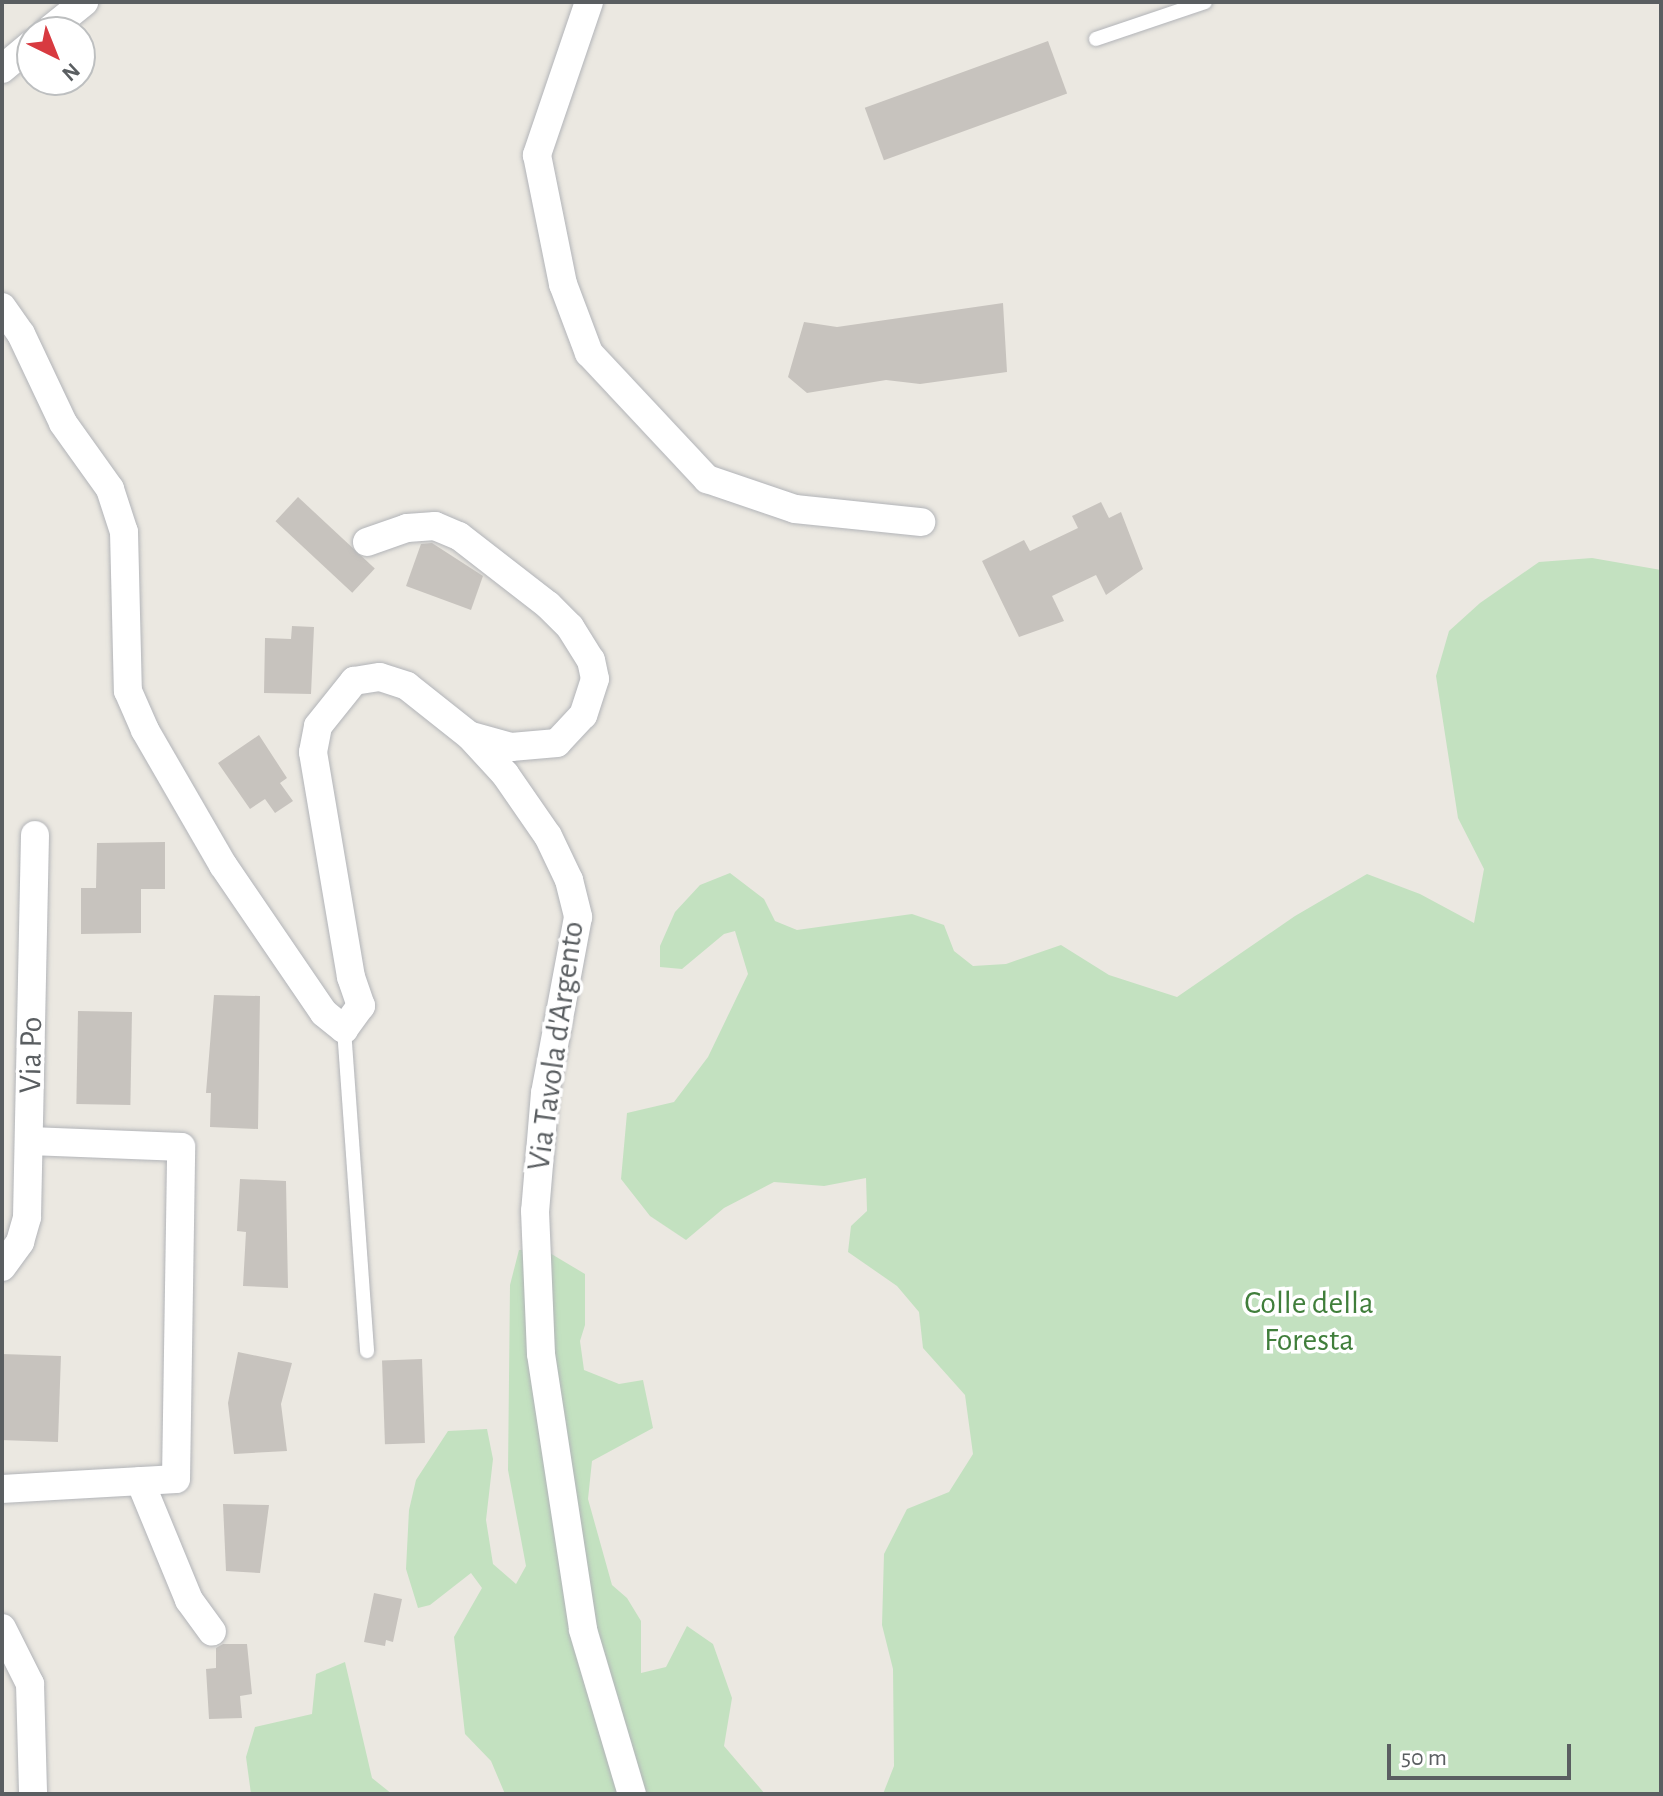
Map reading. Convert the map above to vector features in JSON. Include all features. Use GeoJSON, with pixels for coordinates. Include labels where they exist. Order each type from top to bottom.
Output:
{"type":"FeatureCollection","features":[{"type":"Feature","properties":{"kind":"street"},"geometry":{"type":"LineString","coordinates":[[67,16],[84,2]]}},
{"type":"Feature","properties":{"kind":"street"},"geometry":{"type":"LineString","coordinates":[[589,2],[537,155],[563,284],[589,353],[707,479],[795,509],[921,522]]}},
{"type":"Feature","properties":{"kind":"street"},"geometry":{"type":"LineString","coordinates":[[2,307],[21,334],[63,423],[110,489],[124,532],[128,691],[145,730],[247,901],[304,986],[344,1029]]}},
{"type":"Feature","properties":{"kind":"street"},"geometry":{"type":"LineString","coordinates":[[367,542],[407,528],[435,526],[459,536],[548,605],[570,627],[591,660],[595,679],[583,715],[557,743],[511,747],[470,736]]}},
{"type":"Feature","properties":{"kind":"street","name":"Via Tavola d'Argento"},"geometry":{"type":"LineString","coordinates":[[344,1029],[361,1006],[351,977],[313,752],[318,726],[354,681],[380,677],[407,686],[470,736],[505,774],[548,836],[569,880],[578,917],[543,1108],[535,1211],[541,1354],[583,1630],[632,1794]]}},
{"type":"Feature","properties":{"kind":"street","name":"Via Po"},"geometry":{"type":"LineString","coordinates":[[2,1267],[20,1242],[27,1217],[31,1141],[35,835]]}},
{"type":"Feature","properties":{"kind":"street"},"geometry":{"type":"LineString","coordinates":[[2,1489],[176,1479],[181,1147],[31,1141]]}},
{"type":"Feature","properties":{"kind":"street"},"geometry":{"type":"LineString","coordinates":[[140,1481],[189,1600],[212,1632]]}},
{"type":"Feature","properties":{"kind":"street"},"geometry":{"type":"LineString","coordinates":[[2,1628],[30,1684],[33,1794]]}},
{"type":"Feature","properties":{"kind":"lane"},"geometry":{"type":"LineString","coordinates":[[1096,39],[1205,2]]}},
{"type":"Feature","properties":{"kind":"lane"},"geometry":{"type":"LineString","coordinates":[[344,1029],[367,1351]]}},
{"type":"Feature","properties":{"kind":"green space","name":"Colle della Foresta"},"geometry":{"type":"Polygon","coordinates":[[[1592,558],[1661,570],[1661,1794],[883,1794],[894,1766],[893,1669],[882,1625],[884,1554],[907,1509],[949,1492],[973,1454],[965,1395],[923,1348],[919,1312],[897,1286],[848,1252],[851,1226],[867,1211],[866,1178],[824,1186],[774,1182],[724,1208],[686,1240],[650,1216],[621,1179],[627,1113],[674,1102],[708,1057],[748,974],[735,931],[724,934],[682,969],[660,967],[660,946],[675,912],[700,885],[730,873],[764,899],[775,921],[797,930],[912,914],[944,925],[954,951],[973,966],[1006,964],[1061,945],[1109,975],[1177,997],[1295,916],[1367,874],[1420,894],[1474,923],[1484,869],[1458,818],[1436,676],[1449,631],[1480,603],[1539,562],[1592,558]]]}},
{"type":"Feature","properties":{"kind":"green space"},"geometry":{"type":"Polygon","coordinates":[[[543,1249],[585,1274],[585,1325],[580,1341],[584,1370],[619,1384],[643,1380],[653,1428],[592,1461],[588,1499],[612,1585],[627,1598],[641,1621],[641,1673],[666,1667],[687,1626],[713,1644],[732,1698],[724,1746],[765,1794],[505,1794],[491,1761],[465,1734],[454,1637],[482,1588],[471,1573],[430,1605],[418,1608],[406,1569],[409,1510],[416,1480],[448,1431],[487,1429],[493,1459],[486,1520],[493,1564],[516,1584],[526,1566],[508,1470],[510,1285],[519,1250],[543,1249]]]}},
{"type":"Feature","properties":{"kind":"green space"},"geometry":{"type":"Polygon","coordinates":[[[345,1662],[372,1778],[392,1794],[251,1794],[246,1757],[255,1727],[312,1714],[316,1674],[345,1662]]]}},
{"type":"Feature","properties":{"kind":"building"},"geometry":{"type":"Polygon","coordinates":[[[1048,41],[1067,94],[884,160],[865,108],[1048,41]]]}},
{"type":"Feature","properties":{"kind":"building"},"geometry":{"type":"Polygon","coordinates":[[[1003,303],[1007,372],[920,384],[886,380],[807,393],[788,377],[804,322],[837,327],[1003,303]]]}},
{"type":"Feature","properties":{"kind":"building"},"geometry":{"type":"Polygon","coordinates":[[[298,497],[375,569],[352,593],[275,521],[298,497]]]}},
{"type":"Feature","properties":{"kind":"building"},"geometry":{"type":"Polygon","coordinates":[[[1101,502],[1109,518],[1121,512],[1143,569],[1106,595],[1096,575],[1052,596],[1064,621],[1019,637],[982,561],[1024,540],[1030,551],[1078,528],[1072,516],[1101,502]]]}},
{"type":"Feature","properties":{"kind":"building"},"geometry":{"type":"Polygon","coordinates":[[[432,543],[483,576],[471,610],[406,586],[421,544],[432,543]]]}},
{"type":"Feature","properties":{"kind":"building"},"geometry":{"type":"Polygon","coordinates":[[[292,626],[314,627],[311,694],[264,693],[265,638],[291,639],[292,626]]]}},
{"type":"Feature","properties":{"kind":"building"},"geometry":{"type":"Polygon","coordinates":[[[259,735],[287,778],[280,783],[293,801],[275,813],[265,799],[250,809],[218,763],[259,735]]]}},
{"type":"Feature","properties":{"kind":"building"},"geometry":{"type":"Polygon","coordinates":[[[165,842],[165,889],[141,889],[141,933],[81,934],[81,888],[96,888],[97,843],[165,842]]]}},
{"type":"Feature","properties":{"kind":"building"},"geometry":{"type":"Polygon","coordinates":[[[214,995],[260,996],[258,1129],[210,1127],[211,1093],[206,1093],[214,995]]]}},
{"type":"Feature","properties":{"kind":"building"},"geometry":{"type":"Polygon","coordinates":[[[78,1011],[132,1012],[130,1105],[76,1104],[78,1011]]]}},
{"type":"Feature","properties":{"kind":"building"},"geometry":{"type":"Polygon","coordinates":[[[240,1179],[286,1181],[288,1288],[243,1286],[246,1232],[237,1231],[240,1179]]]}},
{"type":"Feature","properties":{"kind":"building"},"geometry":{"type":"Polygon","coordinates":[[[238,1352],[292,1363],[281,1404],[287,1451],[234,1454],[228,1403],[238,1352]]]}},
{"type":"Feature","properties":{"kind":"building"},"geometry":{"type":"Polygon","coordinates":[[[2,1354],[61,1356],[58,1442],[2,1440],[2,1354]]]}},
{"type":"Feature","properties":{"kind":"building"},"geometry":{"type":"Polygon","coordinates":[[[422,1359],[425,1443],[385,1444],[382,1360],[422,1359]]]}},
{"type":"Feature","properties":{"kind":"building"},"geometry":{"type":"Polygon","coordinates":[[[223,1504],[269,1505],[260,1573],[226,1571],[223,1504]]]}},
{"type":"Feature","properties":{"kind":"building"},"geometry":{"type":"Polygon","coordinates":[[[374,1593],[402,1599],[393,1642],[386,1640],[385,1646],[364,1642],[374,1593]]]}},
{"type":"Feature","properties":{"kind":"building"},"geometry":{"type":"Polygon","coordinates":[[[223,1644],[247,1644],[252,1694],[240,1696],[242,1718],[209,1719],[206,1669],[216,1668],[216,1648],[223,1644]]]}}]}
